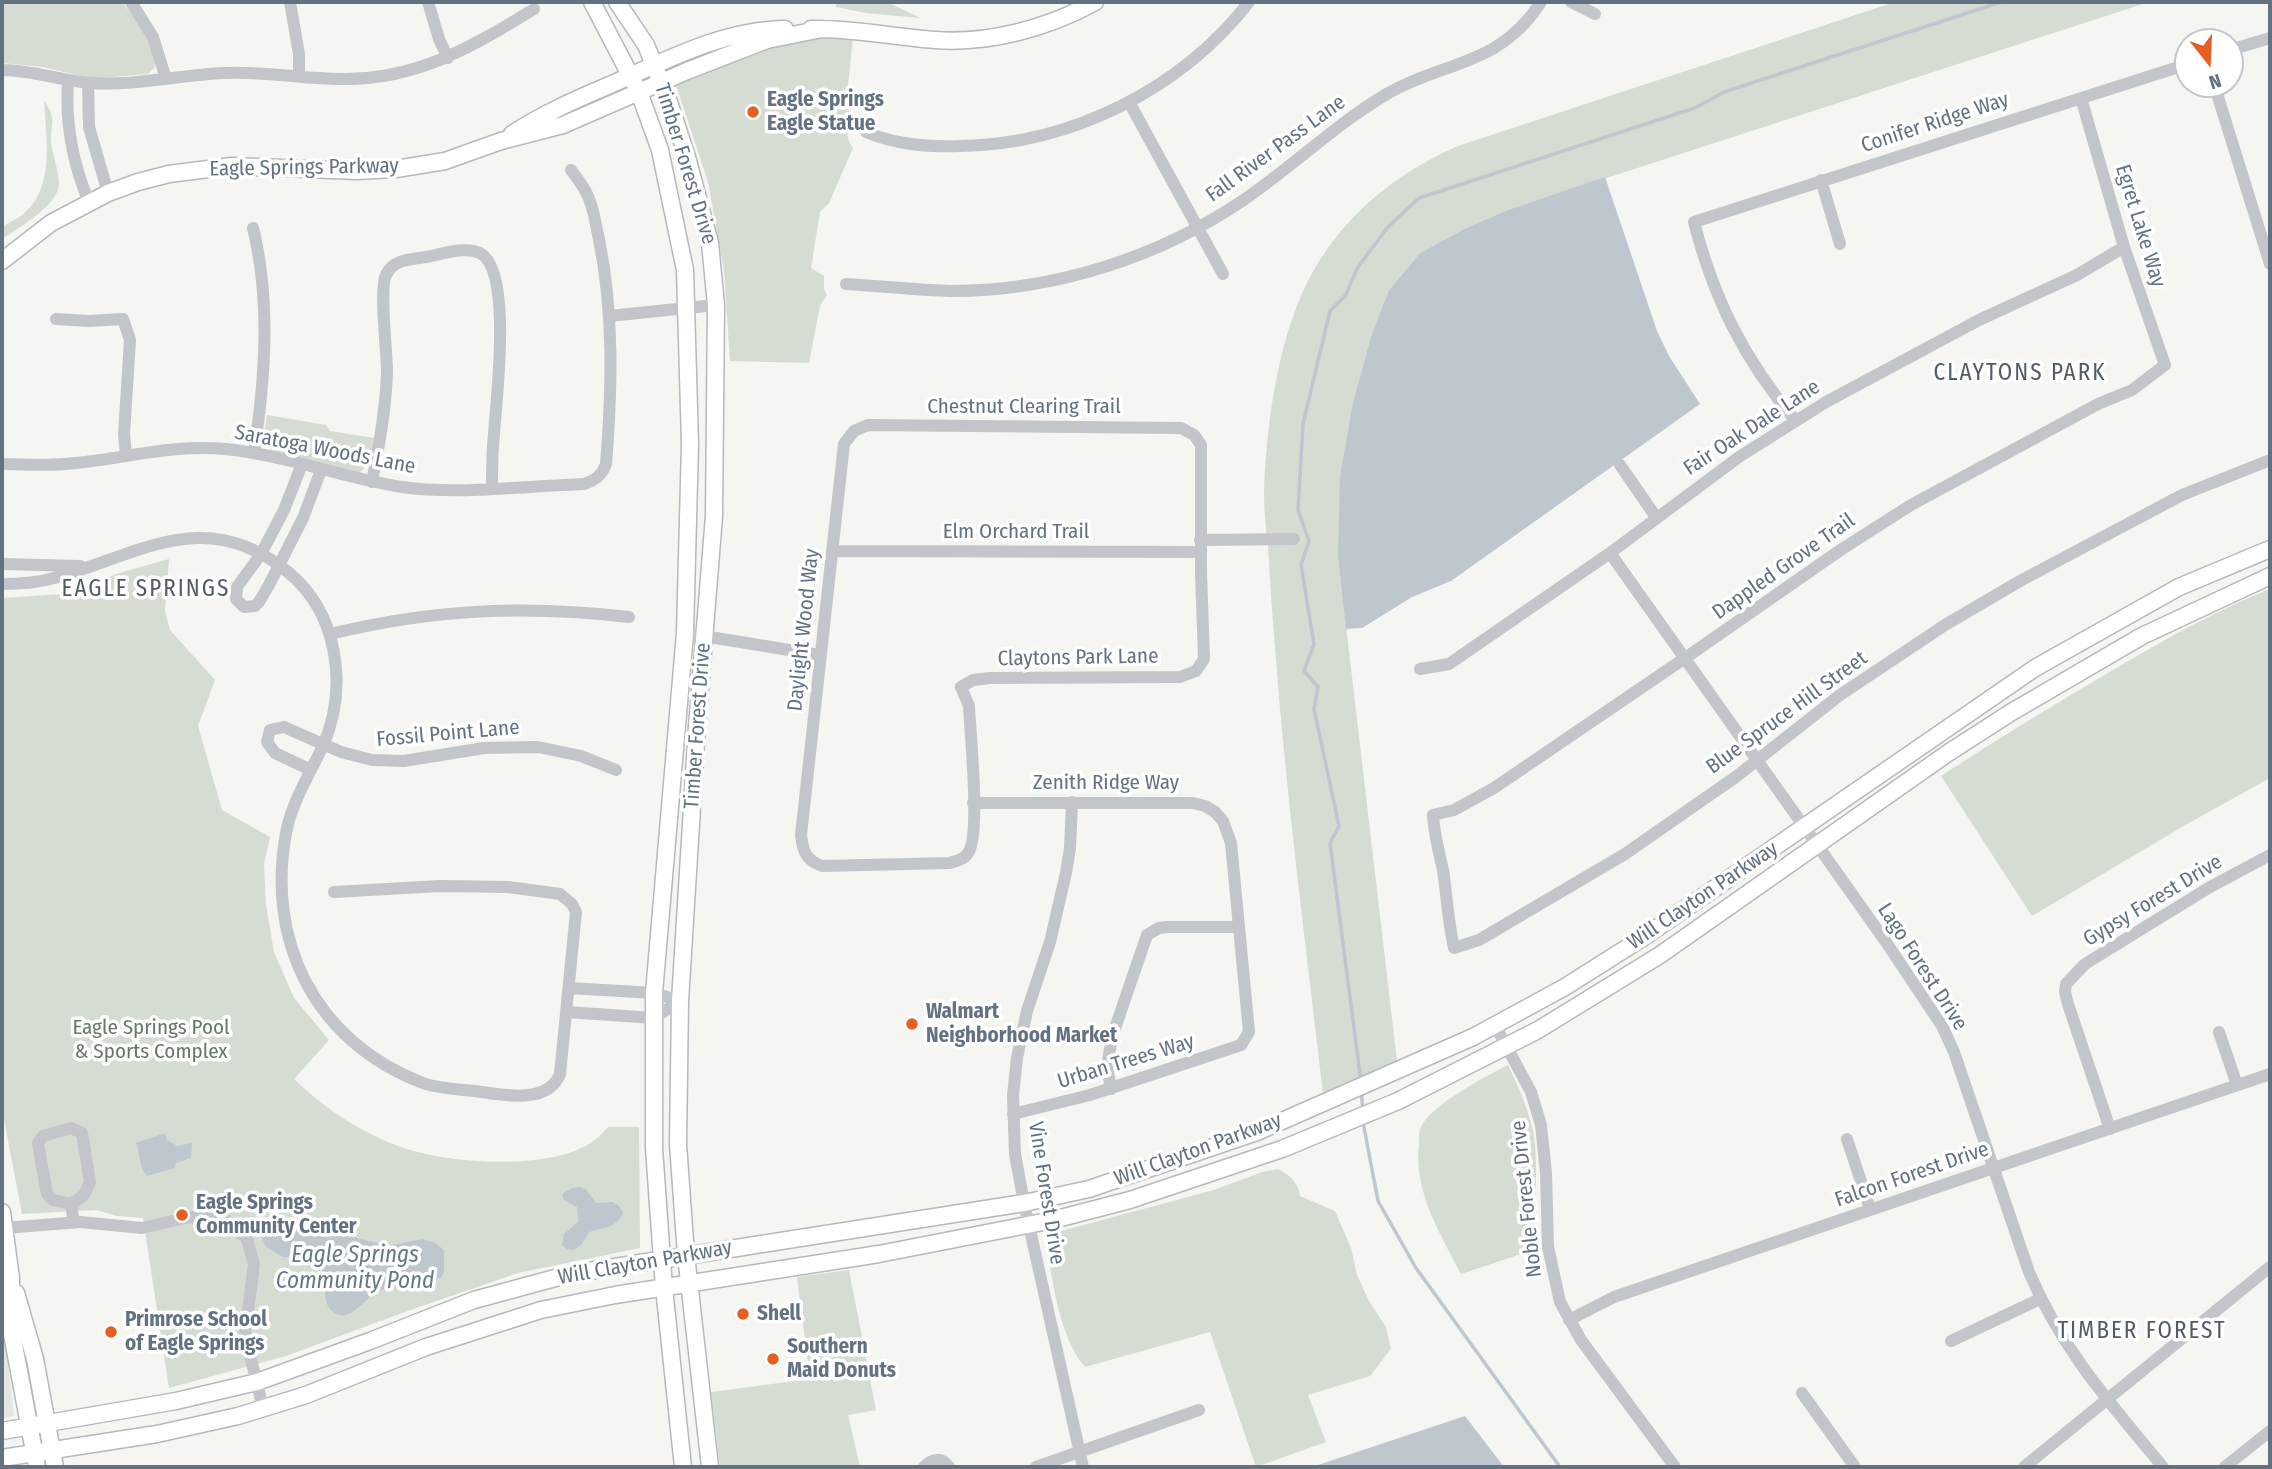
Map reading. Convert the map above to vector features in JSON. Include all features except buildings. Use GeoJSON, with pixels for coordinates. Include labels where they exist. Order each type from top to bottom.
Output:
{"type":"FeatureCollection","features":[{"type":"Feature","properties":{"kind":"main road","name":"Timber Forest Drive"},"geometry":{"type":"LineString","coordinates":[[592,2],[639,92],[660,150],[685,270],[690,444],[685,633],[654,993],[654,1148],[664,1288],[683,1467]]}},
{"type":"Feature","properties":{"kind":"main road","name":"Timber Forest Drive"},"geometry":{"type":"LineString","coordinates":[[617,2],[646,45],[687,157],[710,243],[716,305],[713,516],[680,1001],[678,1144],[686,1255],[710,1467]]}},
{"type":"Feature","properties":{"kind":"main road","name":"Eagle Springs Parkway"},"geometry":{"type":"LineString","coordinates":[[501,141],[564,104],[735,34],[764,30],[822,29],[937,40],[967,40],[1020,32],[1073,14],[1096,2]]}},
{"type":"Feature","properties":{"kind":"main road","name":"Eagle Springs Parkway"},"geometry":{"type":"LineString","coordinates":[[2,261],[51,223],[108,192],[169,174],[222,166],[357,171],[396,169],[445,161],[501,141],[563,125],[767,40],[822,29]]}},
{"type":"Feature","properties":{"kind":"main road","name":"Will Clayton Parkway"},"geometry":{"type":"LineString","coordinates":[[2,1431],[176,1401],[257,1382],[474,1300],[570,1274],[1024,1203],[1089,1189],[1251,1134],[1495,1025],[1565,987],[1663,925],[2035,668],[2179,587],[2270,549]]}},
{"type":"Feature","properties":{"kind":"main road","name":"Will Clayton Parkway"},"geometry":{"type":"LineString","coordinates":[[2,1458],[36,1459],[52,1449],[199,1426],[306,1395],[426,1347],[513,1318],[580,1301],[879,1254],[1028,1224],[1130,1200],[1260,1157],[1380,1108],[1507,1046],[1573,1009],[1677,944],[1975,736],[2075,673],[2162,626],[2270,576]]}},
{"type":"Feature","properties":{"kind":"main road"},"geometry":{"type":"LineString","coordinates":[[2147,604],[2162,626]]}},
{"type":"Feature","properties":{"kind":"main road"},"geometry":{"type":"LineString","coordinates":[[1961,719],[1975,736]]}},
{"type":"Feature","properties":{"kind":"main road"},"geometry":{"type":"LineString","coordinates":[[1663,925],[1677,944]]}},
{"type":"Feature","properties":{"kind":"main road"},"geometry":{"type":"LineString","coordinates":[[1251,1134],[1260,1157]]}},
{"type":"Feature","properties":{"kind":"main road"},"geometry":{"type":"LineString","coordinates":[[3,1220],[10,1278],[11,1329],[36,1459]]}},
{"type":"Feature","properties":{"kind":"main road"},"geometry":{"type":"LineString","coordinates":[[10,1278],[36,1359],[55,1467]]}},
{"type":"Feature","properties":{"kind":"street"},"geometry":{"type":"LineString","coordinates":[[131,2],[153,37],[166,79]]}},
{"type":"Feature","properties":{"kind":"street"},"geometry":{"type":"LineString","coordinates":[[290,2],[299,54],[299,75]]}},
{"type":"Feature","properties":{"kind":"street"},"geometry":{"type":"LineString","coordinates":[[428,2],[448,58]]}},
{"type":"Feature","properties":{"kind":"street"},"geometry":{"type":"LineString","coordinates":[[866,132],[889,141],[937,146],[1004,143],[1072,126],[1129,102],[1167,79],[1200,54],[1249,2]]}},
{"type":"Feature","properties":{"kind":"street","name":"Fall River Pass Lane"},"geometry":{"type":"LineString","coordinates":[[846,284],[952,291],[1006,288],[1094,270],[1142,254],[1198,228],[1267,184],[1367,106],[1401,86],[1470,61],[1507,41],[1541,2]]}},
{"type":"Feature","properties":{"kind":"street"},"geometry":{"type":"LineString","coordinates":[[1570,2],[1595,13]]}},
{"type":"Feature","properties":{"kind":"street"},"geometry":{"type":"LineString","coordinates":[[2,69],[24,70],[88,83],[114,84],[224,73],[373,79],[402,74],[448,58],[534,9]]}},
{"type":"Feature","properties":{"kind":"street"},"geometry":{"type":"LineString","coordinates":[[2244,46],[2270,38]]}},
{"type":"Feature","properties":{"kind":"street","name":"Conifer Ridge Way"},"geometry":{"type":"LineString","coordinates":[[1796,421],[1734,333],[1712,282],[1694,222],[2174,68]]}},
{"type":"Feature","properties":{"kind":"street"},"geometry":{"type":"LineString","coordinates":[[68,80],[68,131],[89,202]]}},
{"type":"Feature","properties":{"kind":"street"},"geometry":{"type":"LineString","coordinates":[[88,83],[89,127],[108,192]]}},
{"type":"Feature","properties":{"kind":"street","name":"Egret Lake Way"},"geometry":{"type":"LineString","coordinates":[[2081,97],[2124,247],[2165,365]]}},
{"type":"Feature","properties":{"kind":"street"},"geometry":{"type":"LineString","coordinates":[[2218,98],[2270,264]]}},
{"type":"Feature","properties":{"kind":"street"},"geometry":{"type":"LineString","coordinates":[[1129,102],[1223,274]]}},
{"type":"Feature","properties":{"kind":"street"},"geometry":{"type":"LineString","coordinates":[[571,170],[586,191],[592,206],[610,316],[716,305]]}},
{"type":"Feature","properties":{"kind":"street"},"geometry":{"type":"LineString","coordinates":[[1821,180],[1840,244]]}},
{"type":"Feature","properties":{"kind":"street"},"geometry":{"type":"LineString","coordinates":[[253,228],[261,264],[265,346],[262,401],[254,453]]}},
{"type":"Feature","properties":{"kind":"street","name":"Fair Oak Dale Lane"},"geometry":{"type":"LineString","coordinates":[[1420,669],[1449,664],[1610,553],[1739,457],[1835,396],[2009,305],[2077,275],[2124,247]]}},
{"type":"Feature","properties":{"kind":"street"},"geometry":{"type":"LineString","coordinates":[[372,482],[384,413],[387,363],[383,281],[387,271],[404,260],[467,250],[486,258],[492,267],[500,324],[500,379],[494,432],[492,488]]}},
{"type":"Feature","properties":{"kind":"street","name":"Saratoga Woods Lane"},"geometry":{"type":"LineString","coordinates":[[2,464],[66,464],[194,448],[254,453],[372,482],[434,489],[584,484],[599,477],[606,464],[612,360],[610,316]]}},
{"type":"Feature","properties":{"kind":"street"},"geometry":{"type":"LineString","coordinates":[[56,319],[123,319],[130,340],[125,455]]}},
{"type":"Feature","properties":{"kind":"street","name":"Dappled Grove Trail"},"geometry":{"type":"LineString","coordinates":[[1433,815],[1454,810],[1494,788],[1910,505],[2098,404],[2132,390],[2165,365]]}},
{"type":"Feature","properties":{"kind":"street","name":"Chestnut Clearing Trail"},"geometry":{"type":"LineString","coordinates":[[867,425],[1181,428],[1194,435],[1201,445],[1200,546]]}},
{"type":"Feature","properties":{"kind":"street","name":"Daylight Wood Way"},"geometry":{"type":"LineString","coordinates":[[867,425],[854,431],[844,444],[801,835],[803,852],[811,862],[822,866],[949,863],[963,858],[972,846],[973,803]]}},
{"type":"Feature","properties":{"kind":"street","name":"Blue Spruce Hill Street"},"geometry":{"type":"LineString","coordinates":[[1433,815],[1434,835],[1443,873],[1448,922],[1454,948],[1479,940],[1625,853],[1756,761],[1840,695],[1945,625],[2020,581],[2182,495],[2270,460]]}},
{"type":"Feature","properties":{"kind":"street"},"geometry":{"type":"LineString","coordinates":[[302,464],[284,510],[261,554],[237,587],[235,593],[239,603],[249,607],[259,602],[303,518],[321,470]]}},
{"type":"Feature","properties":{"kind":"street"},"geometry":{"type":"LineString","coordinates":[[1620,465],[1656,517]]}},
{"type":"Feature","properties":{"kind":"street"},"geometry":{"type":"LineString","coordinates":[[2,584],[52,579],[140,548],[194,537],[220,540],[261,554],[306,590],[330,634],[337,674],[337,698],[323,744],[287,826],[280,887],[289,944],[313,996],[349,1039],[378,1062],[425,1084],[500,1095],[544,1093],[556,1084],[560,1074],[576,912],[572,904],[560,894],[508,887],[440,886],[334,892]]}},
{"type":"Feature","properties":{"kind":"street","name":"Elm Orchard Trail"},"geometry":{"type":"LineString","coordinates":[[832,551],[1200,546],[1294,539]]}},
{"type":"Feature","properties":{"kind":"street","name":"Claytons Park Lane"},"geometry":{"type":"LineString","coordinates":[[973,803],[969,706],[961,687],[979,679],[1180,677],[1196,671],[1204,659],[1200,546]]}},
{"type":"Feature","properties":{"kind":"street","name":"Lago Forest Drive"},"geometry":{"type":"LineString","coordinates":[[1610,553],[1942,1026],[1954,1052],[2040,1299],[2071,1353],[2163,1467]]}},
{"type":"Feature","properties":{"kind":"street"},"geometry":{"type":"LineString","coordinates":[[2,564],[88,567]]}},
{"type":"Feature","properties":{"kind":"street"},"geometry":{"type":"LineString","coordinates":[[330,634],[417,616],[460,611],[578,611],[629,617]]}},
{"type":"Feature","properties":{"kind":"street"},"geometry":{"type":"LineString","coordinates":[[685,633],[820,655]]}},
{"type":"Feature","properties":{"kind":"street","name":"Fossil Point Lane"},"geometry":{"type":"LineString","coordinates":[[311,770],[275,752],[267,742],[267,736],[276,727],[284,726],[354,757],[388,761],[404,761],[484,748],[538,747],[581,756],[616,770]]}},
{"type":"Feature","properties":{"kind":"street","name":"Vine Forest Drive"},"geometry":{"type":"LineString","coordinates":[[1072,802],[1066,873],[1050,942],[1027,1011],[1017,1058],[1013,1114],[1015,1154],[1028,1224],[1083,1467]]}},
{"type":"Feature","properties":{"kind":"street","name":"Zenith Ridge Way"},"geometry":{"type":"LineString","coordinates":[[973,803],[1180,802],[1205,806],[1215,812],[1223,821],[1231,843],[1249,1024],[1247,1039]]}},
{"type":"Feature","properties":{"kind":"street","name":"Gypsy Forest Drive"},"geometry":{"type":"LineString","coordinates":[[2110,1129],[2068,1004],[2066,984],[2085,964],[2210,887],[2270,855]]}},
{"type":"Feature","properties":{"kind":"street"},"geometry":{"type":"LineString","coordinates":[[1111,1089],[1108,1058],[1118,1016],[1144,941],[1154,931],[1167,927],[1239,928]]}},
{"type":"Feature","properties":{"kind":"street"},"geometry":{"type":"LineString","coordinates":[[569,988],[654,993],[680,1001]]}},
{"type":"Feature","properties":{"kind":"street"},"geometry":{"type":"LineString","coordinates":[[567,1013],[654,1018],[680,1001]]}},
{"type":"Feature","properties":{"kind":"street","name":"Noble Forest Drive"},"geometry":{"type":"LineString","coordinates":[[1495,1025],[1531,1093],[1541,1125],[1546,1173],[1548,1247],[1555,1283],[1569,1320],[1675,1467]]}},
{"type":"Feature","properties":{"kind":"street"},"geometry":{"type":"LineString","coordinates":[[2219,1032],[2237,1085]]}},
{"type":"Feature","properties":{"kind":"street","name":"Urban Trees Way"},"geometry":{"type":"LineString","coordinates":[[1013,1114],[1111,1089],[1234,1049],[1247,1039]]}},
{"type":"Feature","properties":{"kind":"street","name":"Falcon Forest Drive"},"geometry":{"type":"LineString","coordinates":[[1569,1320],[1614,1297],[2270,1074]]}},
{"type":"Feature","properties":{"kind":"street"},"geometry":{"type":"LineString","coordinates":[[71,1128],[82,1133],[90,1182],[84,1195],[71,1204],[53,1200],[47,1194],[38,1143],[43,1136],[71,1128]]}},
{"type":"Feature","properties":{"kind":"street"},"geometry":{"type":"LineString","coordinates":[[1847,1139],[1870,1209]]}},
{"type":"Feature","properties":{"kind":"street"},"geometry":{"type":"LineString","coordinates":[[71,1204],[74,1223]]}},
{"type":"Feature","properties":{"kind":"street"},"geometry":{"type":"LineString","coordinates":[[3,1220],[142,1228],[190,1217],[224,1219],[247,1239],[254,1264],[245,1335],[263,1408]]}},
{"type":"Feature","properties":{"kind":"street"},"geometry":{"type":"LineString","coordinates":[[2024,1467],[2270,1267]]}},
{"type":"Feature","properties":{"kind":"street"},"geometry":{"type":"LineString","coordinates":[[1951,1341],[2040,1299]]}},
{"type":"Feature","properties":{"kind":"street"},"geometry":{"type":"LineString","coordinates":[[1802,1393],[1855,1467]]}},
{"type":"Feature","properties":{"kind":"street"},"geometry":{"type":"LineString","coordinates":[[1036,1467],[1199,1410]]}},
{"type":"Feature","properties":{"kind":"street"},"geometry":{"type":"LineString","coordinates":[[2225,1467],[2270,1431]]}},
{"type":"Feature","properties":{"kind":"street"},"geometry":{"type":"LineString","coordinates":[[924,1467],[931,1460],[943,1461],[949,1467]]}},
{"type":"Feature","properties":{"kind":"shaded area"},"geometry":{"type":"Polygon","coordinates":[[[2,1312],[14,1416],[2,1419],[2,1312]]]}},
{"type":"Feature","properties":{"kind":"green space"},"geometry":{"type":"Polygon","coordinates":[[[2,2],[122,2],[148,40],[155,67],[148,74],[102,78],[85,77],[43,67],[2,63],[2,2]]]}},
{"type":"Feature","properties":{"kind":"green space"},"geometry":{"type":"Polygon","coordinates":[[[836,2],[886,2],[921,18],[866,13],[836,7],[836,2]]]}},
{"type":"Feature","properties":{"kind":"green space"},"geometry":{"type":"Polygon","coordinates":[[[1895,2],[2149,2],[1508,210],[1464,229],[1420,253],[1389,290],[1372,333],[1353,402],[1338,557],[1397,1061],[1323,1094],[1285,759],[1264,493],[1270,418],[1279,367],[1292,319],[1314,271],[1328,247],[1365,206],[1409,172],[1458,146],[1895,2]]]}},
{"type":"Feature","properties":{"kind":"green space"},"geometry":{"type":"Polygon","coordinates":[[[853,37],[846,105],[852,118],[847,133],[853,148],[829,203],[820,212],[811,268],[824,276],[827,295],[820,306],[809,363],[730,361],[724,270],[708,182],[676,85],[719,65],[774,46],[812,39],[853,37]]]}},
{"type":"Feature","properties":{"kind":"green space"},"geometry":{"type":"Polygon","coordinates":[[[44,100],[52,116],[51,141],[59,179],[57,192],[36,216],[2,239],[2,227],[21,216],[40,192],[47,147],[44,100]]]}},
{"type":"Feature","properties":{"kind":"green space"},"geometry":{"type":"Polygon","coordinates":[[[267,415],[326,425],[330,431],[374,438],[368,463],[357,473],[271,450],[263,441],[267,415]]]}},
{"type":"Feature","properties":{"kind":"green space","name":"Eagle Springs Pool & Sports Complex"},"geometry":{"type":"Polygon","coordinates":[[[169,559],[165,611],[170,630],[215,680],[198,726],[222,810],[270,837],[264,864],[266,905],[274,952],[294,998],[329,1040],[294,1079],[328,1108],[366,1132],[413,1151],[465,1160],[494,1162],[549,1158],[573,1152],[592,1142],[608,1127],[639,1127],[640,1248],[518,1273],[286,1356],[169,1388],[143,1218],[117,1216],[96,1210],[22,1214],[2,1109],[2,598],[64,594],[119,573],[169,559]]]}},
{"type":"Feature","properties":{"kind":"green space"},"geometry":{"type":"Polygon","coordinates":[[[2270,589],[2270,778],[2032,916],[1941,776],[2155,646],[2212,615],[2270,589]]]}},
{"type":"Feature","properties":{"kind":"green space"},"geometry":{"type":"Polygon","coordinates":[[[1508,1065],[1528,1114],[1535,1145],[1533,1250],[1461,1274],[1424,1195],[1418,1160],[1420,1130],[1427,1118],[1447,1101],[1508,1065]]]}},
{"type":"Feature","properties":{"kind":"green space"},"geometry":{"type":"Polygon","coordinates":[[[1278,1169],[1293,1180],[1300,1196],[1335,1211],[1351,1248],[1357,1275],[1369,1301],[1386,1327],[1391,1349],[1370,1376],[1308,1395],[1326,1442],[1256,1467],[1210,1332],[1085,1367],[1076,1355],[1063,1325],[1046,1243],[1050,1234],[1214,1190],[1262,1172],[1278,1169]]]}},
{"type":"Feature","properties":{"kind":"green space"},"geometry":{"type":"Polygon","coordinates":[[[849,1270],[876,1410],[848,1415],[860,1467],[720,1467],[711,1392],[810,1379],[797,1277],[849,1270]]]}},
{"type":"Feature","properties":{"kind":"water"},"geometry":{"type":"Polygon","coordinates":[[[1605,177],[1657,331],[1669,356],[1700,404],[1451,581],[1412,597],[1362,628],[1346,629],[1338,557],[1340,477],[1353,402],[1372,333],[1389,290],[1420,253],[1464,229],[1508,210],[1605,177]]]}},
{"type":"Feature","properties":{"kind":"water"},"geometry":{"type":"Polygon","coordinates":[[[165,1133],[167,1140],[177,1146],[192,1143],[191,1158],[176,1163],[175,1168],[147,1176],[142,1168],[136,1143],[165,1133]]]}},
{"type":"Feature","properties":{"kind":"water"},"geometry":{"type":"Polygon","coordinates":[[[579,1187],[586,1189],[596,1203],[613,1202],[623,1213],[613,1225],[589,1232],[582,1244],[574,1250],[562,1245],[564,1234],[578,1222],[577,1207],[564,1200],[562,1194],[579,1187]]]}},
{"type":"Feature","properties":{"kind":"water","name":"Eagle Springs Community Pond"},"geometry":{"type":"Polygon","coordinates":[[[275,1226],[307,1234],[333,1232],[388,1246],[422,1239],[435,1243],[444,1250],[444,1271],[441,1278],[393,1285],[374,1294],[352,1312],[337,1314],[326,1302],[324,1277],[314,1257],[283,1257],[266,1247],[262,1238],[275,1226]]]}},
{"type":"Feature","properties":{"kind":"water"},"geometry":{"type":"Polygon","coordinates":[[[1465,1416],[1504,1467],[1312,1467],[1465,1416]]]}},
{"type":"Feature","properties":{"kind":"waterway"},"geometry":{"type":"LineString","coordinates":[[1361,1082],[1330,843],[1339,826],[1314,709],[1318,687],[1304,671],[1314,644],[1301,565],[1309,541],[1298,510],[1303,424],[1330,311],[1345,296],[1358,267],[1388,227],[1419,198],[1695,108],[1724,92],[2001,2]]}},
{"type":"Feature","properties":{"kind":"waterway"},"geometry":{"type":"LineString","coordinates":[[1361,1090],[1363,1110]]}},
{"type":"Feature","properties":{"kind":"waterway"},"geometry":{"type":"LineString","coordinates":[[1363,1122],[1378,1201],[1416,1268],[1560,1467]]}},
{"type":"Feature","properties":{"kind":"place","name":"Eagle Springs Eagle Statue"},"geometry":{"type":"Point","coordinates":[753,112]}},
{"type":"Feature","properties":{"kind":"place","name":"Walmart Neighborhood Market"},"geometry":{"type":"Point","coordinates":[912,1024]}},
{"type":"Feature","properties":{"kind":"place","name":"Eagle Springs Community Center"},"geometry":{"type":"Point","coordinates":[182,1215]}},
{"type":"Feature","properties":{"kind":"place","name":"Shell"},"geometry":{"type":"Point","coordinates":[743,1314]}},
{"type":"Feature","properties":{"kind":"place","name":"Primrose School of Eagle Springs"},"geometry":{"type":"Point","coordinates":[111,1332]}},
{"type":"Feature","properties":{"kind":"place","name":"Southern Maid Donuts"},"geometry":{"type":"Point","coordinates":[773,1359]}},
{"type":"Feature","properties":{"kind":"district","name":"CLAYTONS PARK"},"geometry":{"type":"Point","coordinates":[2020,374]}},
{"type":"Feature","properties":{"kind":"district","name":"EAGLE SPRINGS"},"geometry":{"type":"Point","coordinates":[146,590]}},
{"type":"Feature","properties":{"kind":"district","name":"TIMBER FOREST"},"geometry":{"type":"Point","coordinates":[2142,1332]}}]}
